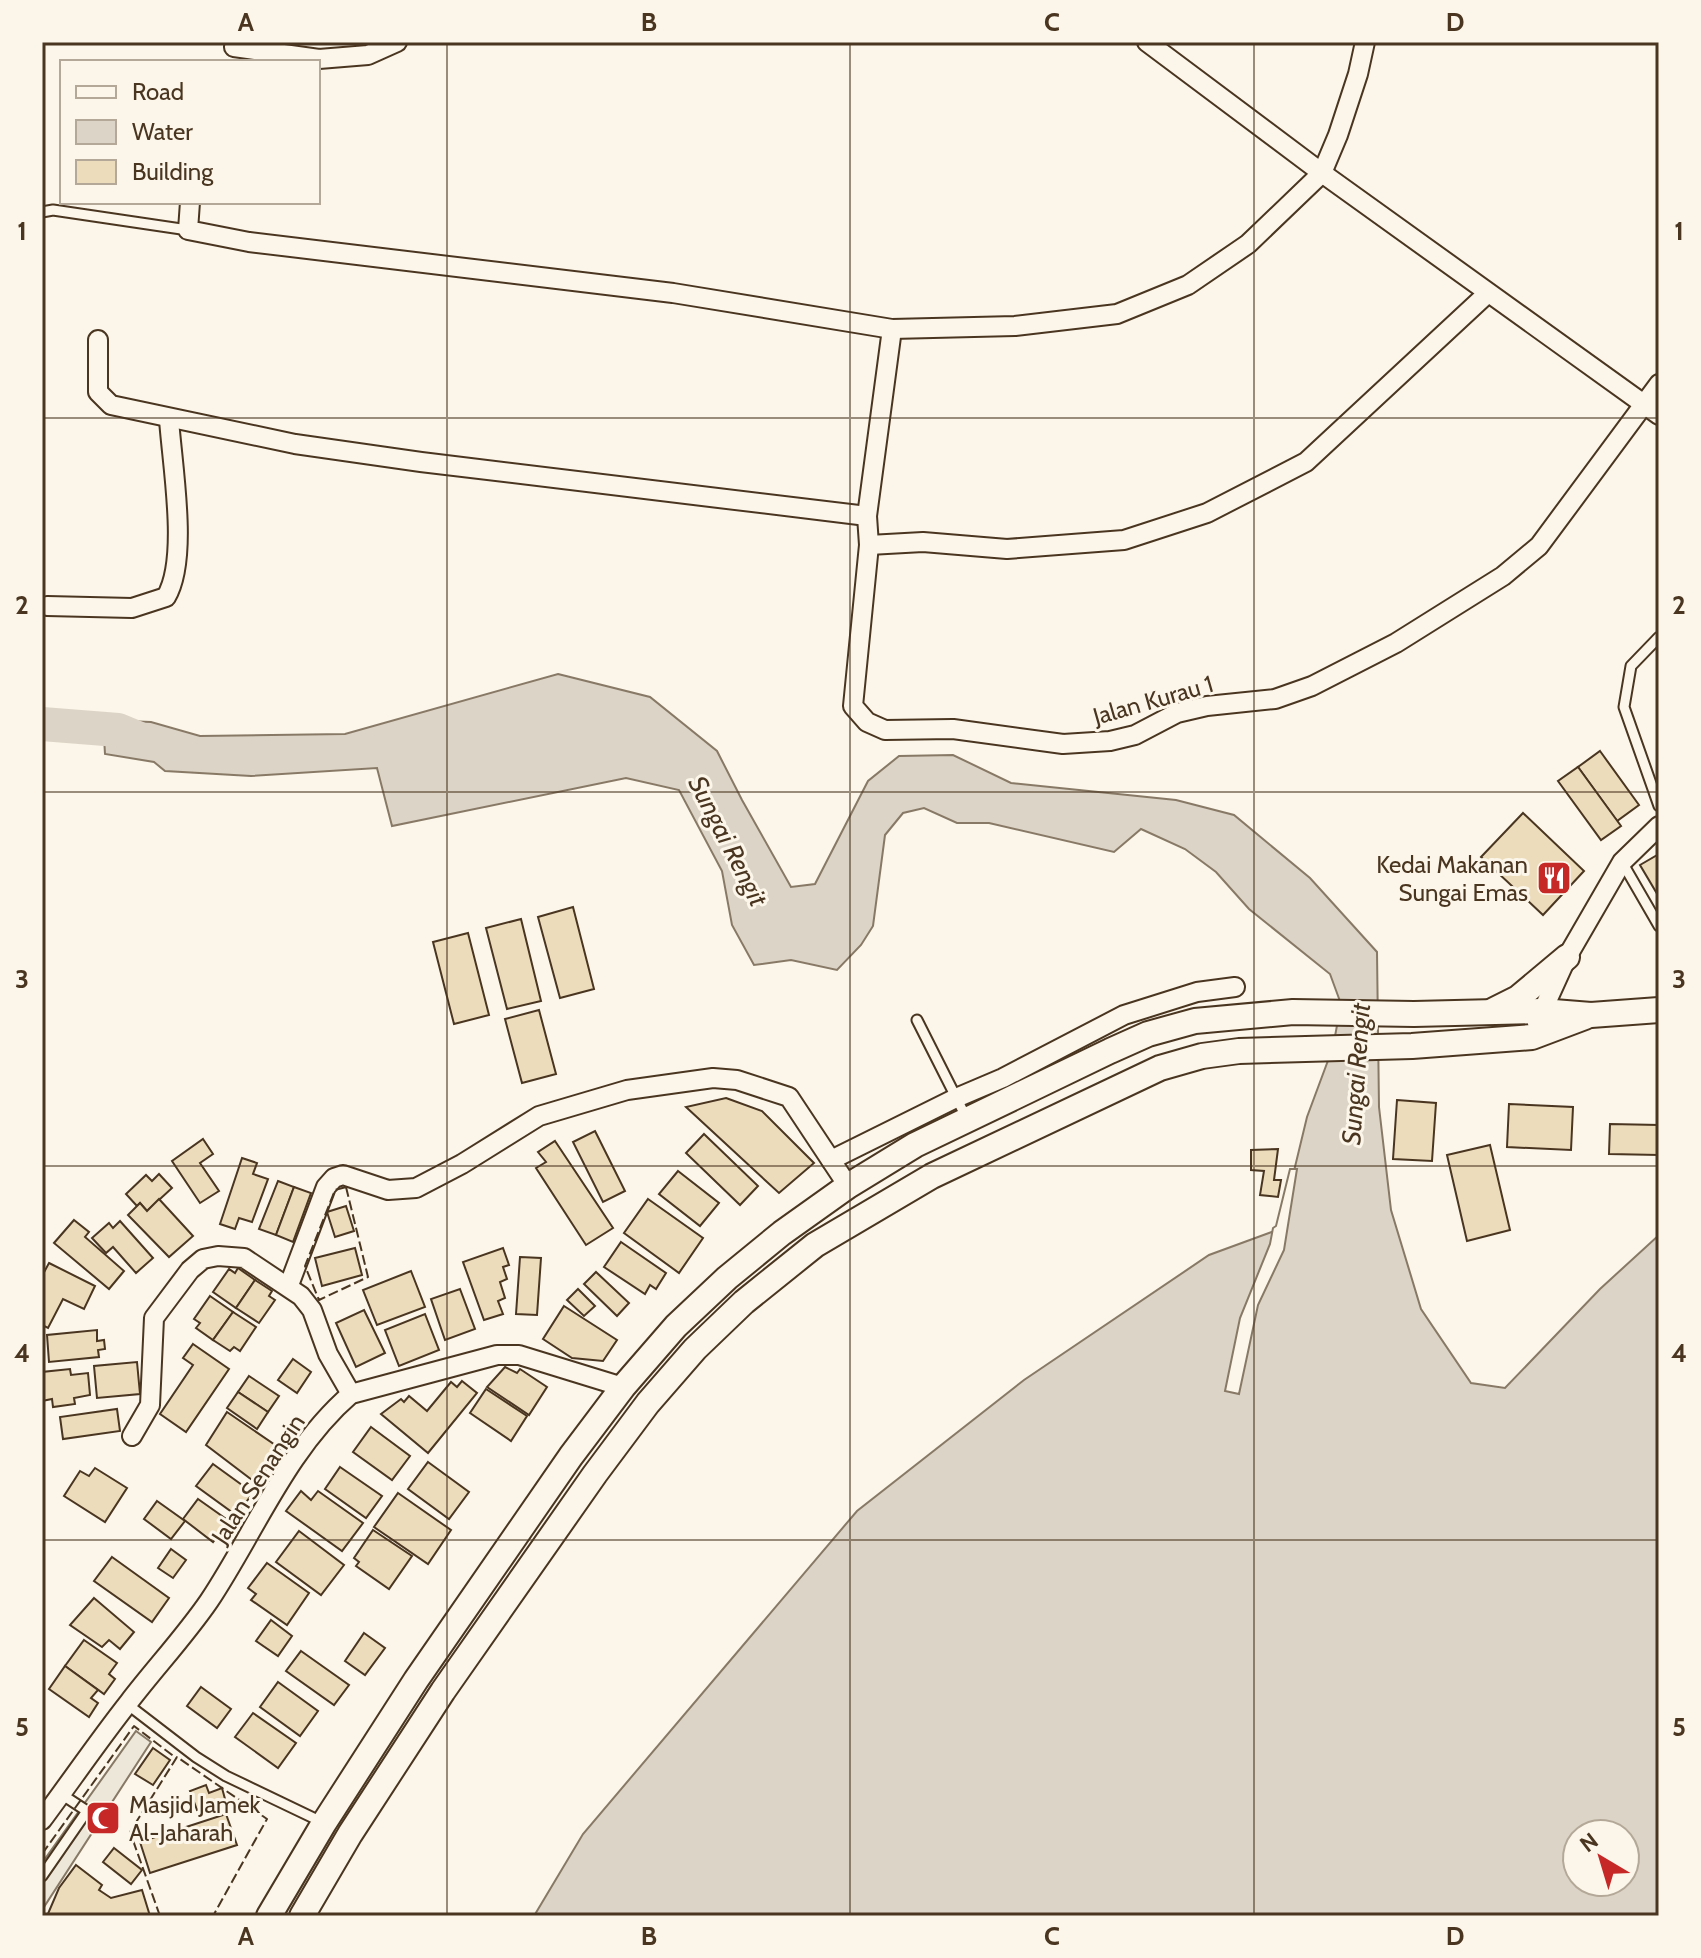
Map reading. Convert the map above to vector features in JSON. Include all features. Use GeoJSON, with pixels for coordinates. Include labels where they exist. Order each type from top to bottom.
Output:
{"type":"FeatureCollection","features":[{"type":"Feature","properties":{"kind":"main road"},"geometry":{"type":"LineString","coordinates":[[1489,1013],[1518,998],[1567,957]]}},
{"type":"Feature","properties":{"kind":"main road"},"geometry":{"type":"LineString","coordinates":[[269,1916],[324,1823],[416,1680],[571,1456],[623,1387],[676,1326],[727,1278],[782,1233],[848,1186],[915,1145],[961,1109],[1148,1034],[1195,1021],[1236,1015],[1541,1011],[1591,1015],[1659,1010]]}},
{"type":"Feature","properties":{"kind":"main road"},"geometry":{"type":"LineString","coordinates":[[302,1916],[350,1834],[443,1691],[648,1403],[695,1349],[744,1302],[815,1245],[932,1176],[1160,1068],[1202,1056],[1295,1048],[1412,1046],[1532,1037],[1591,1015]]}},
{"type":"Feature","properties":{"kind":"street"},"geometry":{"type":"LineString","coordinates":[[233,50],[319,59],[368,55],[397,42]]}},
{"type":"Feature","properties":{"kind":"street"},"geometry":{"type":"LineString","coordinates":[[1147,42],[1322,173],[1652,410]]}},
{"type":"Feature","properties":{"kind":"street"},"geometry":{"type":"LineString","coordinates":[[190,204],[188,230],[249,242],[673,293],[892,329],[1015,326],[1117,314],[1188,285],[1248,244],[1322,173],[1338,135],[1365,42]]}},
{"type":"Feature","properties":{"kind":"street"},"geometry":{"type":"LineString","coordinates":[[869,545],[923,542],[1007,549],[1124,540],[1207,513],[1306,462],[1488,293]]}},
{"type":"Feature","properties":{"kind":"street","name":"Jalan Kurau 1"},"geometry":{"type":"LineString","coordinates":[[892,329],[867,516],[869,545],[853,706],[867,722],[885,730],[953,729],[1063,744],[1110,741],[1135,735],[1177,713],[1207,706],[1275,699],[1312,686],[1396,643],[1503,576],[1539,546],[1652,410],[1659,384]]}},
{"type":"Feature","properties":{"kind":"street"},"geometry":{"type":"LineString","coordinates":[[98,340],[98,392],[102,399],[111,405],[169,419],[295,444],[421,462],[867,516]]}},
{"type":"Feature","properties":{"kind":"street"},"geometry":{"type":"LineString","coordinates":[[47,606],[132,608],[166,597],[174,584],[178,542],[169,419]]}},
{"type":"Feature","properties":{"kind":"street"},"geometry":{"type":"LineString","coordinates":[[1532,1037],[1567,957],[1622,862],[1659,826]]}},
{"type":"Feature","properties":{"kind":"street"},"geometry":{"type":"LineString","coordinates":[[831,1160],[961,1109],[1003,1078],[1124,1015],[1197,992],[1235,987]]}},
{"type":"Feature","properties":{"kind":"street"},"geometry":{"type":"LineString","coordinates":[[289,1285],[326,1187],[334,1178],[343,1175],[388,1190],[416,1188],[462,1164],[539,1116],[627,1090],[713,1078],[754,1084],[789,1097],[848,1186]]}},
{"type":"Feature","properties":{"kind":"street"},"geometry":{"type":"LineString","coordinates":[[132,1436],[150,1405],[154,1318],[190,1270],[203,1259],[244,1258],[289,1285],[312,1310],[328,1354],[351,1394]]}},
{"type":"Feature","properties":{"kind":"street","name":"Jalan Senangin"},"geometry":{"type":"LineString","coordinates":[[42,1820],[127,1704],[208,1602],[310,1438],[332,1410],[351,1394],[497,1355],[519,1355],[623,1387]]}},
{"type":"Feature","properties":{"kind":"lane"},"geometry":{"type":"LineString","coordinates":[[42,212],[53,210],[188,230]]}},
{"type":"Feature","properties":{"kind":"lane"},"geometry":{"type":"LineString","coordinates":[[1659,637],[1631,666],[1624,707],[1659,806]]}},
{"type":"Feature","properties":{"kind":"lane"},"geometry":{"type":"LineString","coordinates":[[1622,862],[1659,926]]}},
{"type":"Feature","properties":{"kind":"lane"},"geometry":{"type":"LineString","coordinates":[[917,1020],[961,1109]]}},
{"type":"Feature","properties":{"kind":"lane"},"geometry":{"type":"LineString","coordinates":[[127,1704],[226,1776],[324,1823]]}},
{"type":"Feature","properties":{"kind":"lane"},"geometry":{"type":"LineString","coordinates":[[42,1876],[87,1811],[61,1794]]}},
{"type":"Feature","properties":{"kind":"shaded area"},"geometry":{"type":"Polygon","coordinates":[[[136,1731],[151,1742],[42,1910],[42,1863],[136,1731]]]}},
{"type":"Feature","properties":{"kind":"water"},"geometry":{"type":"Polygon","coordinates":[[[558,674],[650,697],[717,751],[791,887],[815,884],[868,781],[899,756],[953,755],[1011,783],[1176,800],[1234,815],[1310,878],[1377,952],[1379,1107],[1391,1210],[1421,1309],[1471,1383],[1505,1388],[1600,1289],[1659,1235],[1659,1916],[534,1916],[583,1834],[857,1511],[1024,1380],[1209,1255],[1280,1229],[1307,1117],[1333,1047],[1341,1004],[1330,974],[1249,909],[1216,872],[1185,849],[1141,829],[1114,852],[989,823],[957,823],[924,808],[903,813],[885,835],[873,926],[861,945],[837,970],[791,960],[754,965],[732,925],[722,871],[679,790],[626,778],[392,826],[377,768],[251,776],[165,771],[154,762],[105,754],[103,720],[151,722],[200,736],[345,734],[558,674]]]}},
{"type":"Feature","properties":{"kind":"pier"},"geometry":{"type":"Polygon","coordinates":[[[1290,1169],[1297,1169],[1284,1250],[1258,1305],[1239,1394],[1225,1391],[1240,1318],[1270,1244],[1290,1169]]]}},
{"type":"Feature","properties":{"kind":"building"},"geometry":{"type":"Polygon","coordinates":[[[1600,751],[1639,805],[1617,821],[1578,767],[1600,751]]]}},
{"type":"Feature","properties":{"kind":"building"},"geometry":{"type":"Polygon","coordinates":[[[1578,767],[1621,826],[1601,840],[1558,781],[1578,767]]]}},
{"type":"Feature","properties":{"kind":"building"},"geometry":{"type":"Polygon","coordinates":[[[1523,813],[1584,871],[1543,915],[1481,857],[1523,813]]]}},
{"type":"Feature","properties":{"kind":"building"},"geometry":{"type":"Polygon","coordinates":[[[1659,854],[1659,897],[1640,865],[1659,854]]]}},
{"type":"Feature","properties":{"kind":"building"},"geometry":{"type":"Polygon","coordinates":[[[573,907],[594,989],[560,998],[538,917],[573,907]]]}},
{"type":"Feature","properties":{"kind":"building"},"geometry":{"type":"Polygon","coordinates":[[[521,919],[541,1001],[507,1009],[486,928],[521,919]]]}},
{"type":"Feature","properties":{"kind":"building"},"geometry":{"type":"Polygon","coordinates":[[[468,933],[489,1015],[454,1024],[433,942],[468,933]]]}},
{"type":"Feature","properties":{"kind":"building"},"geometry":{"type":"Polygon","coordinates":[[[539,1010],[556,1074],[522,1083],[505,1019],[539,1010]]]}},
{"type":"Feature","properties":{"kind":"building"},"geometry":{"type":"Polygon","coordinates":[[[726,1098],[762,1111],[814,1163],[779,1193],[686,1107],[726,1098]]]}},
{"type":"Feature","properties":{"kind":"building"},"geometry":{"type":"Polygon","coordinates":[[[1397,1100],[1436,1103],[1432,1161],[1393,1159],[1397,1100]]]}},
{"type":"Feature","properties":{"kind":"building"},"geometry":{"type":"Polygon","coordinates":[[[1509,1104],[1573,1107],[1571,1150],[1507,1147],[1509,1104]]]}},
{"type":"Feature","properties":{"kind":"building"},"geometry":{"type":"Polygon","coordinates":[[[1610,1124],[1659,1125],[1659,1155],[1609,1154],[1610,1124]]]}},
{"type":"Feature","properties":{"kind":"building"},"geometry":{"type":"Polygon","coordinates":[[[595,1131],[625,1191],[603,1202],[573,1142],[595,1131]]]}},
{"type":"Feature","properties":{"kind":"building"},"geometry":{"type":"Polygon","coordinates":[[[704,1134],[758,1186],[740,1205],[686,1153],[704,1134]]]}},
{"type":"Feature","properties":{"kind":"building"},"geometry":{"type":"Polygon","coordinates":[[[203,1139],[213,1154],[200,1163],[219,1191],[200,1203],[172,1161],[203,1139]]]}},
{"type":"Feature","properties":{"kind":"building"},"geometry":{"type":"Polygon","coordinates":[[[555,1141],[613,1228],[586,1245],[536,1168],[546,1162],[538,1152],[555,1141]]]}},
{"type":"Feature","properties":{"kind":"building"},"geometry":{"type":"Polygon","coordinates":[[[1490,1145],[1510,1230],[1467,1241],[1447,1155],[1490,1145]]]}},
{"type":"Feature","properties":{"kind":"building"},"geometry":{"type":"Polygon","coordinates":[[[1278,1149],[1274,1180],[1281,1180],[1278,1197],[1260,1195],[1264,1171],[1251,1170],[1251,1150],[1278,1149]]]}},
{"type":"Feature","properties":{"kind":"building"},"geometry":{"type":"Polygon","coordinates":[[[242,1158],[257,1163],[253,1174],[268,1179],[252,1222],[239,1218],[235,1229],[220,1224],[242,1158]]]}},
{"type":"Feature","properties":{"kind":"building"},"geometry":{"type":"Polygon","coordinates":[[[678,1171],[719,1203],[700,1226],[659,1194],[678,1171]]]}},
{"type":"Feature","properties":{"kind":"building"},"geometry":{"type":"Polygon","coordinates":[[[159,1174],[172,1188],[147,1211],[140,1203],[137,1206],[126,1194],[146,1175],[152,1181],[159,1174]]]}},
{"type":"Feature","properties":{"kind":"building"},"geometry":{"type":"Polygon","coordinates":[[[278,1181],[294,1187],[276,1235],[259,1229],[278,1181]]]}},
{"type":"Feature","properties":{"kind":"building"},"geometry":{"type":"Polygon","coordinates":[[[294,1187],[311,1193],[293,1242],[276,1235],[294,1187]]]}},
{"type":"Feature","properties":{"kind":"building"},"geometry":{"type":"Polygon","coordinates":[[[159,1199],[193,1236],[169,1257],[128,1215],[140,1203],[147,1211],[159,1199]]]}},
{"type":"Feature","properties":{"kind":"building"},"geometry":{"type":"Polygon","coordinates":[[[648,1199],[703,1238],[679,1273],[624,1233],[648,1199]]]}},
{"type":"Feature","properties":{"kind":"building"},"geometry":{"type":"Polygon","coordinates":[[[346,1206],[354,1231],[335,1237],[327,1212],[346,1206]]]}},
{"type":"Feature","properties":{"kind":"building"},"geometry":{"type":"Polygon","coordinates":[[[74,1220],[89,1232],[85,1237],[124,1271],[109,1289],[54,1243],[74,1220]]]}},
{"type":"Feature","properties":{"kind":"building"},"geometry":{"type":"Polygon","coordinates":[[[120,1221],[153,1258],[136,1273],[113,1247],[106,1253],[92,1238],[109,1223],[113,1228],[120,1221]]]}},
{"type":"Feature","properties":{"kind":"building"},"geometry":{"type":"Polygon","coordinates":[[[621,1242],[666,1273],[656,1289],[650,1285],[645,1294],[604,1267],[621,1242]]]}},
{"type":"Feature","properties":{"kind":"building"},"geometry":{"type":"Polygon","coordinates":[[[355,1248],[362,1275],[322,1286],[315,1258],[355,1248]]]}},
{"type":"Feature","properties":{"kind":"building"},"geometry":{"type":"Polygon","coordinates":[[[503,1248],[509,1265],[503,1267],[507,1279],[500,1282],[505,1298],[498,1301],[503,1314],[484,1320],[463,1262],[503,1248]]]}},
{"type":"Feature","properties":{"kind":"building"},"geometry":{"type":"Polygon","coordinates":[[[520,1257],[541,1258],[537,1315],[516,1314],[520,1257]]]}},
{"type":"Feature","properties":{"kind":"building"},"geometry":{"type":"Polygon","coordinates":[[[49,1263],[95,1286],[84,1309],[63,1299],[48,1328],[42,1325],[42,1276],[49,1263]]]}},
{"type":"Feature","properties":{"kind":"building"},"geometry":{"type":"Polygon","coordinates":[[[238,1268],[255,1280],[236,1308],[213,1292],[229,1269],[235,1273],[238,1268]]]}},
{"type":"Feature","properties":{"kind":"building"},"geometry":{"type":"Polygon","coordinates":[[[411,1271],[425,1307],[377,1325],[363,1290],[411,1271]]]}},
{"type":"Feature","properties":{"kind":"building"},"geometry":{"type":"Polygon","coordinates":[[[596,1272],[629,1303],[617,1316],[584,1284],[596,1272]]]}},
{"type":"Feature","properties":{"kind":"building"},"geometry":{"type":"Polygon","coordinates":[[[255,1280],[272,1291],[269,1296],[275,1300],[259,1323],[236,1308],[255,1280]]]}},
{"type":"Feature","properties":{"kind":"building"},"geometry":{"type":"Polygon","coordinates":[[[460,1289],[475,1329],[445,1340],[431,1299],[460,1289]]]}},
{"type":"Feature","properties":{"kind":"building"},"geometry":{"type":"Polygon","coordinates":[[[578,1289],[595,1306],[584,1316],[567,1300],[578,1289]]]}},
{"type":"Feature","properties":{"kind":"building"},"geometry":{"type":"Polygon","coordinates":[[[210,1296],[233,1312],[213,1340],[196,1328],[200,1323],[194,1319],[210,1296]]]}},
{"type":"Feature","properties":{"kind":"building"},"geometry":{"type":"Polygon","coordinates":[[[564,1306],[617,1340],[603,1361],[572,1358],[543,1339],[564,1306]]]}},
{"type":"Feature","properties":{"kind":"building"},"geometry":{"type":"Polygon","coordinates":[[[364,1310],[385,1353],[356,1367],[336,1323],[364,1310]]]}},
{"type":"Feature","properties":{"kind":"building"},"geometry":{"type":"Polygon","coordinates":[[[233,1312],[256,1327],[240,1351],[234,1347],[230,1351],[213,1340],[233,1312]]]}},
{"type":"Feature","properties":{"kind":"building"},"geometry":{"type":"Polygon","coordinates":[[[425,1314],[439,1350],[399,1366],[385,1330],[425,1314]]]}},
{"type":"Feature","properties":{"kind":"building"},"geometry":{"type":"Polygon","coordinates":[[[97,1330],[97,1341],[104,1340],[105,1349],[98,1350],[99,1357],[49,1362],[47,1335],[97,1330]]]}},
{"type":"Feature","properties":{"kind":"building"},"geometry":{"type":"Polygon","coordinates":[[[193,1344],[229,1369],[186,1432],[160,1414],[193,1365],[183,1358],[193,1344]]]}},
{"type":"Feature","properties":{"kind":"building"},"geometry":{"type":"Polygon","coordinates":[[[293,1359],[311,1372],[297,1393],[278,1380],[293,1359]]]}},
{"type":"Feature","properties":{"kind":"building"},"geometry":{"type":"Polygon","coordinates":[[[137,1362],[140,1394],[97,1398],[94,1366],[137,1362]]]}},
{"type":"Feature","properties":{"kind":"building"},"geometry":{"type":"Polygon","coordinates":[[[505,1367],[517,1373],[520,1369],[547,1387],[529,1415],[487,1387],[505,1367]]]}},
{"type":"Feature","properties":{"kind":"building"},"geometry":{"type":"Polygon","coordinates":[[[70,1369],[71,1375],[88,1373],[90,1395],[74,1398],[75,1404],[53,1407],[52,1399],[42,1401],[42,1372],[70,1369]]]}},
{"type":"Feature","properties":{"kind":"building"},"geometry":{"type":"Polygon","coordinates":[[[249,1376],[279,1396],[268,1412],[238,1392],[249,1376]]]}},
{"type":"Feature","properties":{"kind":"building"},"geometry":{"type":"Polygon","coordinates":[[[462,1381],[477,1393],[428,1453],[381,1414],[409,1396],[427,1411],[451,1382],[457,1387],[462,1381]]]}},
{"type":"Feature","properties":{"kind":"building"},"geometry":{"type":"Polygon","coordinates":[[[486,1389],[527,1416],[511,1441],[470,1413],[486,1389]]]}},
{"type":"Feature","properties":{"kind":"building"},"geometry":{"type":"Polygon","coordinates":[[[238,1392],[268,1412],[257,1429],[227,1408],[238,1392]]]}},
{"type":"Feature","properties":{"kind":"building"},"geometry":{"type":"Polygon","coordinates":[[[117,1409],[120,1431],[63,1439],[60,1417],[117,1409]]]}},
{"type":"Feature","properties":{"kind":"building"},"geometry":{"type":"Polygon","coordinates":[[[227,1412],[281,1449],[256,1483],[206,1445],[227,1412]]]}},
{"type":"Feature","properties":{"kind":"building"},"geometry":{"type":"Polygon","coordinates":[[[371,1427],[410,1456],[392,1480],[353,1452],[371,1427]]]}},
{"type":"Feature","properties":{"kind":"building"},"geometry":{"type":"Polygon","coordinates":[[[428,1462],[469,1492],[449,1519],[408,1489],[428,1462]]]}},
{"type":"Feature","properties":{"kind":"building"},"geometry":{"type":"Polygon","coordinates":[[[213,1464],[253,1493],[236,1515],[196,1486],[213,1464]]]}},
{"type":"Feature","properties":{"kind":"building"},"geometry":{"type":"Polygon","coordinates":[[[340,1467],[382,1496],[366,1518],[325,1489],[340,1467]]]}},
{"type":"Feature","properties":{"kind":"building"},"geometry":{"type":"Polygon","coordinates":[[[95,1468],[127,1488],[105,1522],[64,1496],[80,1471],[89,1476],[95,1468]]]}},
{"type":"Feature","properties":{"kind":"building"},"geometry":{"type":"Polygon","coordinates":[[[301,1491],[311,1500],[318,1491],[363,1523],[342,1551],[286,1511],[301,1491]]]}},
{"type":"Feature","properties":{"kind":"building"},"geometry":{"type":"Polygon","coordinates":[[[398,1493],[451,1530],[428,1564],[374,1527],[398,1493]]]}},
{"type":"Feature","properties":{"kind":"building"},"geometry":{"type":"Polygon","coordinates":[[[198,1499],[229,1521],[213,1542],[183,1519],[198,1499]]]}},
{"type":"Feature","properties":{"kind":"building"},"geometry":{"type":"Polygon","coordinates":[[[157,1501],[185,1521],[171,1539],[144,1519],[157,1501]]]}},
{"type":"Feature","properties":{"kind":"building"},"geometry":{"type":"Polygon","coordinates":[[[373,1530],[412,1556],[389,1589],[356,1566],[359,1562],[354,1558],[373,1530]]]}},
{"type":"Feature","properties":{"kind":"building"},"geometry":{"type":"Polygon","coordinates":[[[299,1531],[344,1565],[321,1595],[276,1562],[299,1531]]]}},
{"type":"Feature","properties":{"kind":"building"},"geometry":{"type":"Polygon","coordinates":[[[171,1549],[186,1560],[173,1578],[158,1568],[171,1549]]]}},
{"type":"Feature","properties":{"kind":"building"},"geometry":{"type":"Polygon","coordinates":[[[112,1557],[169,1598],[152,1622],[94,1581],[112,1557]]]}},
{"type":"Feature","properties":{"kind":"building"},"geometry":{"type":"Polygon","coordinates":[[[267,1563],[309,1593],[287,1625],[251,1600],[256,1594],[248,1588],[267,1563]]]}},
{"type":"Feature","properties":{"kind":"building"},"geometry":{"type":"Polygon","coordinates":[[[94,1598],[134,1632],[120,1649],[109,1640],[102,1647],[70,1625],[94,1598]]]}},
{"type":"Feature","properties":{"kind":"building"},"geometry":{"type":"Polygon","coordinates":[[[271,1620],[292,1636],[278,1656],[256,1641],[271,1620]]]}},
{"type":"Feature","properties":{"kind":"building"},"geometry":{"type":"Polygon","coordinates":[[[364,1633],[385,1648],[365,1675],[345,1661],[364,1633]]]}},
{"type":"Feature","properties":{"kind":"building"},"geometry":{"type":"Polygon","coordinates":[[[84,1640],[117,1663],[109,1674],[115,1679],[104,1694],[65,1666],[84,1640]]]}},
{"type":"Feature","properties":{"kind":"building"},"geometry":{"type":"Polygon","coordinates":[[[301,1651],[349,1685],[334,1705],[286,1671],[301,1651]]]}},
{"type":"Feature","properties":{"kind":"building"},"geometry":{"type":"Polygon","coordinates":[[[65,1666],[98,1690],[91,1698],[98,1703],[89,1717],[49,1689],[65,1666]]]}},
{"type":"Feature","properties":{"kind":"building"},"geometry":{"type":"Polygon","coordinates":[[[278,1682],[318,1711],[300,1736],[260,1707],[278,1682]]]}},
{"type":"Feature","properties":{"kind":"building"},"geometry":{"type":"Polygon","coordinates":[[[201,1687],[231,1709],[217,1728],[187,1706],[201,1687]]]}},
{"type":"Feature","properties":{"kind":"building"},"geometry":{"type":"Polygon","coordinates":[[[253,1713],[296,1743],[278,1768],[235,1737],[253,1713]]]}},
{"type":"Feature","properties":{"kind":"building"},"geometry":{"type":"Polygon","coordinates":[[[153,1748],[170,1760],[153,1785],[135,1774],[153,1748]]]}},
{"type":"Feature","properties":{"kind":"building"},"geometry":{"type":"Polygon","coordinates":[[[206,1785],[209,1793],[222,1788],[225,1799],[197,1810],[190,1791],[206,1785]]]}},
{"type":"Feature","properties":{"kind":"building"},"geometry":{"type":"Polygon","coordinates":[[[226,1814],[237,1845],[150,1873],[140,1842],[226,1814]]]}},
{"type":"Feature","properties":{"kind":"building"},"geometry":{"type":"Polygon","coordinates":[[[114,1848],[142,1870],[131,1884],[103,1862],[114,1848]]]}},
{"type":"Feature","properties":{"kind":"building"},"geometry":{"type":"Polygon","coordinates":[[[76,1865],[102,1885],[99,1890],[111,1898],[142,1890],[150,1916],[47,1916],[59,1888],[76,1865]]]}},
{"type":"Feature","properties":{"kind":"waterway","name":"Sungai Rengit"},"geometry":{"type":"LineString","coordinates":[[42,724],[118,730],[147,742]]}},
{"type":"Feature","properties":{"kind":"fence"},"geometry":{"type":"LineString","coordinates":[[346,1187],[368,1277],[319,1300],[305,1266],[335,1190],[346,1187]]}},
{"type":"Feature","properties":{"kind":"fence"},"geometry":{"type":"LineString","coordinates":[[42,1854],[134,1726],[176,1758]]}},
{"type":"Feature","properties":{"kind":"fence"},"geometry":{"type":"LineString","coordinates":[[160,1916],[130,1832],[177,1757],[267,1819],[213,1916]]}},
{"type":"Feature","properties":{"kind":"place","name":"Kedai Makanan Sungai Emas"},"geometry":{"type":"Point","coordinates":[1554,878]}},
{"type":"Feature","properties":{"kind":"place","name":"Masjid Jamek Al-Jaharah"},"geometry":{"type":"Point","coordinates":[103,1818]}}]}
